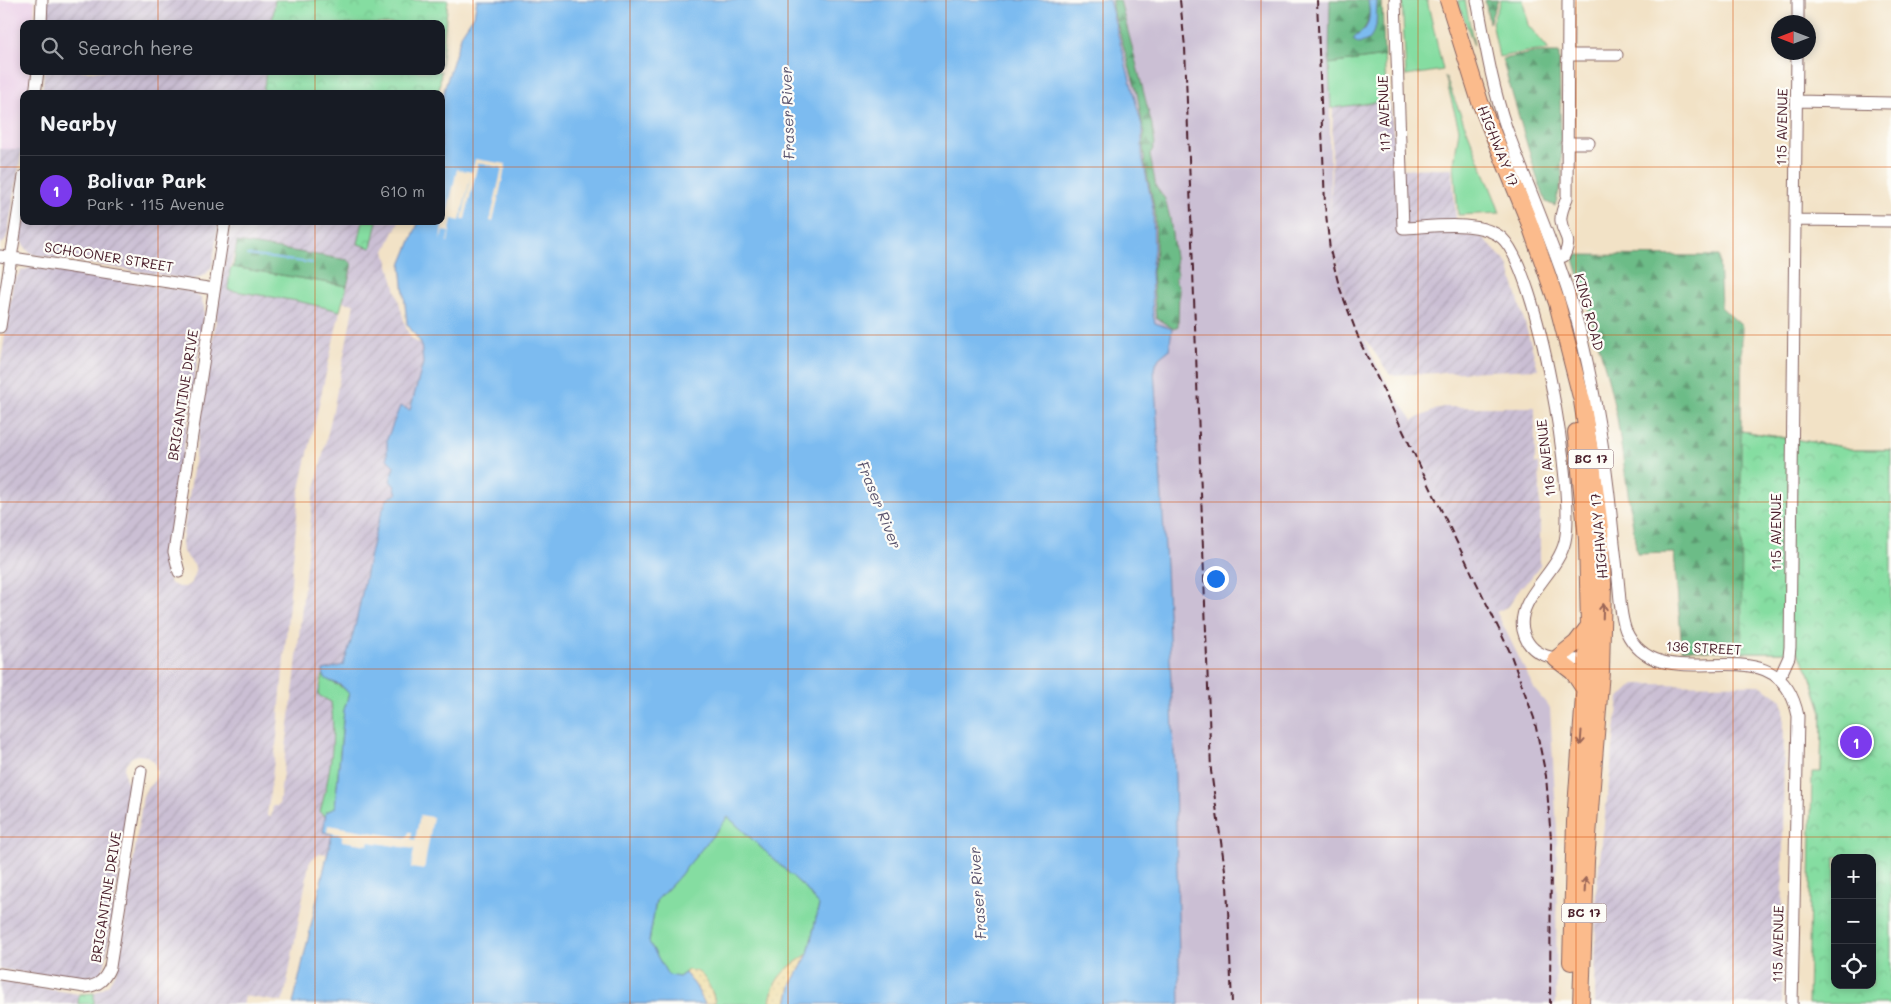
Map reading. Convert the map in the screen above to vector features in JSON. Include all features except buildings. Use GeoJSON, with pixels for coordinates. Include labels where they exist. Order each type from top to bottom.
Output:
{"type":"FeatureCollection","features":[{"type":"Feature","properties":{"kind":"highway","name":"HIGHWAY 17"},"geometry":{"type":"LineString","coordinates":[[1438,0],[1472,106],[1535,268],[1562,357],[1574,419],[1584,495],[1589,626],[1594,660],[1585,690],[1574,832],[1571,1004]]}},
{"type":"Feature","properties":{"kind":"highway","name":"HIGHWAY 17"},"geometry":{"type":"LineString","coordinates":[[1448,0],[1480,102],[1544,264],[1569,346],[1588,435],[1600,528],[1603,584],[1594,660],[1581,1004]]}},
{"type":"Feature","properties":{"kind":"highway"},"geometry":{"type":"LineString","coordinates":[[1585,690],[1573,672],[1556,659],[1576,643],[1589,626]]}},
{"type":"Feature","properties":{"kind":"street"},"geometry":{"type":"LineString","coordinates":[[41,20],[42,0]]}},
{"type":"Feature","properties":{"kind":"street","name":"117 AVENUE"},"geometry":{"type":"LineString","coordinates":[[1395,0],[1403,228]]}},
{"type":"Feature","properties":{"kind":"street","name":"KING ROAD"},"geometry":{"type":"LineString","coordinates":[[1477,0],[1498,98],[1506,126],[1558,258],[1583,342],[1606,464],[1622,615],[1625,629],[1632,641]]}},
{"type":"Feature","properties":{"kind":"street"},"geometry":{"type":"LineString","coordinates":[[1558,258],[1564,256],[1568,248],[1568,238],[1561,223],[1566,198],[1568,0]]}},
{"type":"Feature","properties":{"kind":"street"},"geometry":{"type":"LineString","coordinates":[[1798,0],[1798,15]]}},
{"type":"Feature","properties":{"kind":"street"},"geometry":{"type":"LineString","coordinates":[[1568,55],[1617,54]]}},
{"type":"Feature","properties":{"kind":"street","name":"115 AVENUE"},"geometry":{"type":"LineString","coordinates":[[1792,1004],[1798,716],[1795,701],[1788,687],[1779,679],[1790,647],[1797,60]]}},
{"type":"Feature","properties":{"kind":"street"},"geometry":{"type":"LineString","coordinates":[[36,90],[37,75]]}},
{"type":"Feature","properties":{"kind":"street"},"geometry":{"type":"LineString","coordinates":[[1797,101],[1891,103]]}},
{"type":"Feature","properties":{"kind":"street"},"geometry":{"type":"LineString","coordinates":[[1567,142],[1589,142]]}},
{"type":"Feature","properties":{"kind":"street"},"geometry":{"type":"LineString","coordinates":[[0,328],[6,257],[20,194]]}},
{"type":"Feature","properties":{"kind":"street"},"geometry":{"type":"LineString","coordinates":[[1796,220],[1891,221]]}},
{"type":"Feature","properties":{"kind":"street","name":"BRIGANTINE DRIVE"},"geometry":{"type":"LineString","coordinates":[[179,572],[174,552],[224,225]]}},
{"type":"Feature","properties":{"kind":"street","name":"116 AVENUE"},"geometry":{"type":"LineString","coordinates":[[1403,228],[1466,226],[1486,229],[1501,238],[1512,249],[1519,265],[1540,331],[1550,373],[1568,513],[1567,532],[1563,550],[1531,596],[1523,612],[1523,630],[1532,647],[1544,656],[1556,659]]}},
{"type":"Feature","properties":{"kind":"street","name":"SCHOONER STREET"},"geometry":{"type":"LineString","coordinates":[[6,257],[214,289]]}},
{"type":"Feature","properties":{"kind":"street","name":"136 STREET"},"geometry":{"type":"LineString","coordinates":[[1632,641],[1652,659],[1665,663],[1747,665],[1765,670],[1779,679]]}},
{"type":"Feature","properties":{"kind":"street"},"geometry":{"type":"LineString","coordinates":[[1556,659],[1594,660]]}},
{"type":"Feature","properties":{"kind":"street","name":"BRIGANTINE DRIVE"},"geometry":{"type":"LineString","coordinates":[[0,974],[85,987],[97,984],[105,978],[110,967],[141,771]]}},
{"type":"Feature","properties":{"kind":"shaded area"},"geometry":{"type":"Polygon","coordinates":[[[0,0],[35,0],[34,20],[20,20],[20,75],[31,75],[29,90],[20,90],[20,149],[0,149],[0,0]]]}},
{"type":"Feature","properties":{"kind":"shaded area"},"geometry":{"type":"Polygon","coordinates":[[[47,0],[275,0],[272,20],[47,20],[47,0]]]}},
{"type":"Feature","properties":{"kind":"shaded area"},"geometry":{"type":"Polygon","coordinates":[[[1109,0],[1330,0],[1330,225],[1337,264],[1347,302],[1376,364],[1393,393],[1413,420],[1407,426],[1426,464],[1424,465],[1535,690],[1550,708],[1557,830],[1556,1004],[1180,1004],[1175,777],[1166,565],[1154,368],[1159,358],[1169,350],[1155,323],[1153,315],[1151,272],[1154,249],[1153,209],[1142,156],[1142,126],[1109,0]]]}},
{"type":"Feature","properties":{"kind":"shaded area"},"geometry":{"type":"Polygon","coordinates":[[[44,75],[265,75],[264,90],[42,90],[44,75]]]}},
{"type":"Feature","properties":{"kind":"shaded area"},"geometry":{"type":"Polygon","coordinates":[[[1390,102],[1397,169],[1452,168],[1457,234],[1482,237],[1508,264],[1538,369],[1390,375],[1361,333],[1347,302],[1330,225],[1333,105],[1390,102]]]}},
{"type":"Feature","properties":{"kind":"shaded area"},"geometry":{"type":"Polygon","coordinates":[[[0,149],[20,149],[20,161],[8,233],[5,241],[0,245],[0,149]]]}},
{"type":"Feature","properties":{"kind":"shaded area"},"geometry":{"type":"Polygon","coordinates":[[[22,225],[218,225],[212,267],[205,275],[192,280],[34,255],[22,243],[20,235],[22,225]]]}},
{"type":"Feature","properties":{"kind":"shaded area"},"geometry":{"type":"Polygon","coordinates":[[[230,225],[362,225],[358,244],[371,247],[376,225],[397,225],[385,251],[406,328],[411,338],[421,343],[423,363],[410,410],[400,406],[394,466],[390,481],[394,485],[397,494],[351,645],[343,665],[323,670],[319,686],[331,702],[334,726],[334,743],[320,812],[326,817],[323,832],[332,834],[327,854],[320,853],[309,864],[282,1002],[244,996],[243,1004],[94,1004],[94,993],[108,985],[117,969],[143,796],[147,788],[154,781],[157,772],[154,762],[147,756],[138,755],[132,757],[124,768],[125,777],[131,789],[105,965],[99,976],[94,980],[84,982],[0,969],[0,368],[13,282],[21,271],[32,267],[189,291],[201,298],[204,307],[204,317],[165,571],[170,583],[178,587],[185,587],[191,583],[195,575],[195,566],[183,552],[182,542],[230,225]],[[237,242],[230,270],[297,301],[340,311],[299,493],[277,737],[267,816],[271,817],[273,806],[279,804],[295,676],[313,498],[334,406],[354,304],[343,302],[352,264],[237,242]]]}},
{"type":"Feature","properties":{"kind":"shaded area"},"geometry":{"type":"Polygon","coordinates":[[[1442,407],[1535,407],[1535,464],[1539,464],[1540,485],[1540,566],[1520,588],[1509,606],[1496,612],[1407,426],[1413,420],[1442,407]]]}},
{"type":"Feature","properties":{"kind":"shaded area"},"geometry":{"type":"Polygon","coordinates":[[[1634,684],[1760,685],[1782,700],[1784,709],[1782,1004],[1595,1004],[1596,892],[1619,698],[1634,684]]]}},
{"type":"Feature","properties":{"kind":"shaded area"},"geometry":{"type":"Polygon","coordinates":[[[0,981],[79,994],[78,1004],[0,1004],[0,981]]]}},
{"type":"Feature","properties":{"kind":"green space"},"geometry":{"type":"Polygon","coordinates":[[[275,0],[448,0],[445,28],[445,20],[272,20],[275,0]]]}},
{"type":"Feature","properties":{"kind":"green space"},"geometry":{"type":"Polygon","coordinates":[[[1112,0],[1120,0],[1152,125],[1155,144],[1150,155],[1156,187],[1165,199],[1170,218],[1177,274],[1175,280],[1179,289],[1178,326],[1174,329],[1156,318],[1152,272],[1156,250],[1155,211],[1145,165],[1144,134],[1137,93],[1112,7],[1112,0]]]}},
{"type":"Feature","properties":{"kind":"green space"},"geometry":{"type":"Polygon","coordinates":[[[1330,0],[1368,0],[1368,21],[1364,29],[1356,36],[1376,26],[1377,0],[1382,0],[1384,56],[1329,64],[1330,0]]]}},
{"type":"Feature","properties":{"kind":"green space"},"geometry":{"type":"Polygon","coordinates":[[[1402,0],[1427,0],[1443,70],[1406,76],[1402,0]]]}},
{"type":"Feature","properties":{"kind":"green space"},"geometry":{"type":"Polygon","coordinates":[[[1458,0],[1465,0],[1474,46],[1458,2],[1458,0]]]}},
{"type":"Feature","properties":{"kind":"green space"},"geometry":{"type":"Polygon","coordinates":[[[1485,0],[1498,0],[1489,23],[1485,0]]]}},
{"type":"Feature","properties":{"kind":"green space"},"geometry":{"type":"Polygon","coordinates":[[[1501,0],[1523,0],[1528,25],[1549,50],[1499,57],[1492,22],[1501,0]]]}},
{"type":"Feature","properties":{"kind":"green space"},"geometry":{"type":"Polygon","coordinates":[[[1532,53],[1559,53],[1562,180],[1555,206],[1546,202],[1536,175],[1502,59],[1532,53]]]}},
{"type":"Feature","properties":{"kind":"green space"},"geometry":{"type":"Polygon","coordinates":[[[1384,56],[1387,101],[1331,108],[1329,64],[1384,56]]]}},
{"type":"Feature","properties":{"kind":"green space"},"geometry":{"type":"Polygon","coordinates":[[[265,75],[441,75],[439,90],[264,90],[265,75]]]}},
{"type":"Feature","properties":{"kind":"green space"},"geometry":{"type":"Polygon","coordinates":[[[1445,76],[1500,213],[1458,215],[1454,164],[1459,129],[1445,76]]]}},
{"type":"Feature","properties":{"kind":"green space"},"geometry":{"type":"Polygon","coordinates":[[[362,225],[376,225],[371,248],[358,244],[362,225]]]}},
{"type":"Feature","properties":{"kind":"green space"},"geometry":{"type":"Polygon","coordinates":[[[237,242],[348,260],[352,264],[347,286],[233,267],[237,242]]]}},
{"type":"Feature","properties":{"kind":"green space"},"geometry":{"type":"Polygon","coordinates":[[[1573,255],[1719,256],[1721,307],[1742,326],[1741,431],[1854,450],[1891,450],[1821,773],[1822,712],[1809,672],[1798,652],[1682,649],[1674,553],[1637,554],[1617,418],[1607,374],[1573,255]]]}},
{"type":"Feature","properties":{"kind":"green space"},"geometry":{"type":"Polygon","coordinates":[[[233,267],[347,286],[340,311],[297,301],[228,290],[230,270],[233,267]]]}},
{"type":"Feature","properties":{"kind":"green space"},"geometry":{"type":"Polygon","coordinates":[[[1741,431],[1854,450],[1891,450],[1891,1004],[1808,1004],[1812,772],[1821,772],[1822,712],[1809,672],[1798,652],[1742,652],[1741,431]]]}},
{"type":"Feature","properties":{"kind":"green space"},"geometry":{"type":"Polygon","coordinates":[[[323,675],[349,693],[344,710],[335,808],[326,812],[326,817],[320,812],[327,785],[333,730],[331,702],[318,695],[323,675]]]}},
{"type":"Feature","properties":{"kind":"green space"},"geometry":{"type":"Polygon","coordinates":[[[728,817],[804,887],[819,905],[808,954],[782,974],[774,986],[770,1004],[715,1004],[709,988],[702,980],[688,970],[679,977],[668,976],[649,942],[656,901],[677,879],[728,817]]]}},
{"type":"Feature","properties":{"kind":"green space"},"geometry":{"type":"Polygon","coordinates":[[[94,993],[94,1004],[78,1004],[79,994],[94,993]]]}},
{"type":"Feature","properties":{"kind":"sand"},"geometry":{"type":"Polygon","coordinates":[[[808,954],[791,986],[787,1004],[770,1004],[774,986],[782,974],[808,954]]]}},
{"type":"Feature","properties":{"kind":"sand"},"geometry":{"type":"Polygon","coordinates":[[[688,970],[696,971],[703,976],[711,990],[715,1004],[705,1004],[695,985],[685,973],[688,970]]]}},
{"type":"Feature","properties":{"kind":"water","name":"Fraser River"},"geometry":{"type":"Polygon","coordinates":[[[477,0],[1109,0],[1142,126],[1142,156],[1153,209],[1154,249],[1151,272],[1153,315],[1155,323],[1172,329],[1169,350],[1159,358],[1154,368],[1166,565],[1175,777],[1180,1004],[787,1004],[791,986],[808,954],[819,905],[804,887],[728,817],[677,879],[656,901],[649,942],[668,975],[679,977],[685,973],[695,985],[705,1004],[293,1004],[332,834],[323,832],[326,812],[335,808],[344,710],[349,694],[340,685],[326,679],[323,670],[343,665],[356,624],[379,519],[387,499],[397,494],[394,485],[390,481],[394,466],[387,459],[387,439],[400,406],[410,410],[423,363],[421,343],[407,324],[401,265],[417,225],[445,225],[444,90],[462,33],[474,15],[477,0]]]}},
{"type":"Feature","properties":{"kind":"water"},"geometry":{"type":"Polygon","coordinates":[[[1368,0],[1377,0],[1376,26],[1370,39],[1359,44],[1353,40],[1367,25],[1369,13],[1368,0]]]}},
{"type":"Feature","properties":{"kind":"pier"},"geometry":{"type":"Polygon","coordinates":[[[475,159],[506,164],[493,222],[490,221],[502,168],[478,163],[465,219],[462,219],[471,175],[460,221],[452,219],[448,242],[449,232],[443,231],[440,241],[442,225],[445,225],[457,169],[472,172],[475,159]]]}},
{"type":"Feature","properties":{"kind":"pier"},"geometry":{"type":"Polygon","coordinates":[[[420,815],[433,817],[424,870],[411,868],[414,849],[369,842],[368,845],[342,841],[342,835],[327,832],[328,825],[407,838],[409,832],[412,832],[411,839],[415,840],[420,815]]]}},
{"type":"Feature","properties":{"kind":"waterway"},"geometry":{"type":"LineString","coordinates":[[247,255],[312,263]]}},
{"type":"Feature","properties":{"kind":"railway"},"geometry":{"type":"LineString","coordinates":[[1180,0],[1185,47],[1211,771],[1227,884],[1232,1004]]}},
{"type":"Feature","properties":{"kind":"railway"},"geometry":{"type":"LineString","coordinates":[[1317,0],[1325,205],[1330,250],[1339,286],[1360,342],[1509,650],[1534,718],[1546,776],[1551,839],[1550,1004]]}},
{"type":"Feature","properties":{"kind":"place","name":"Bolivar Park"},"geometry":{"type":"Point","coordinates":[1856,742]}}]}
